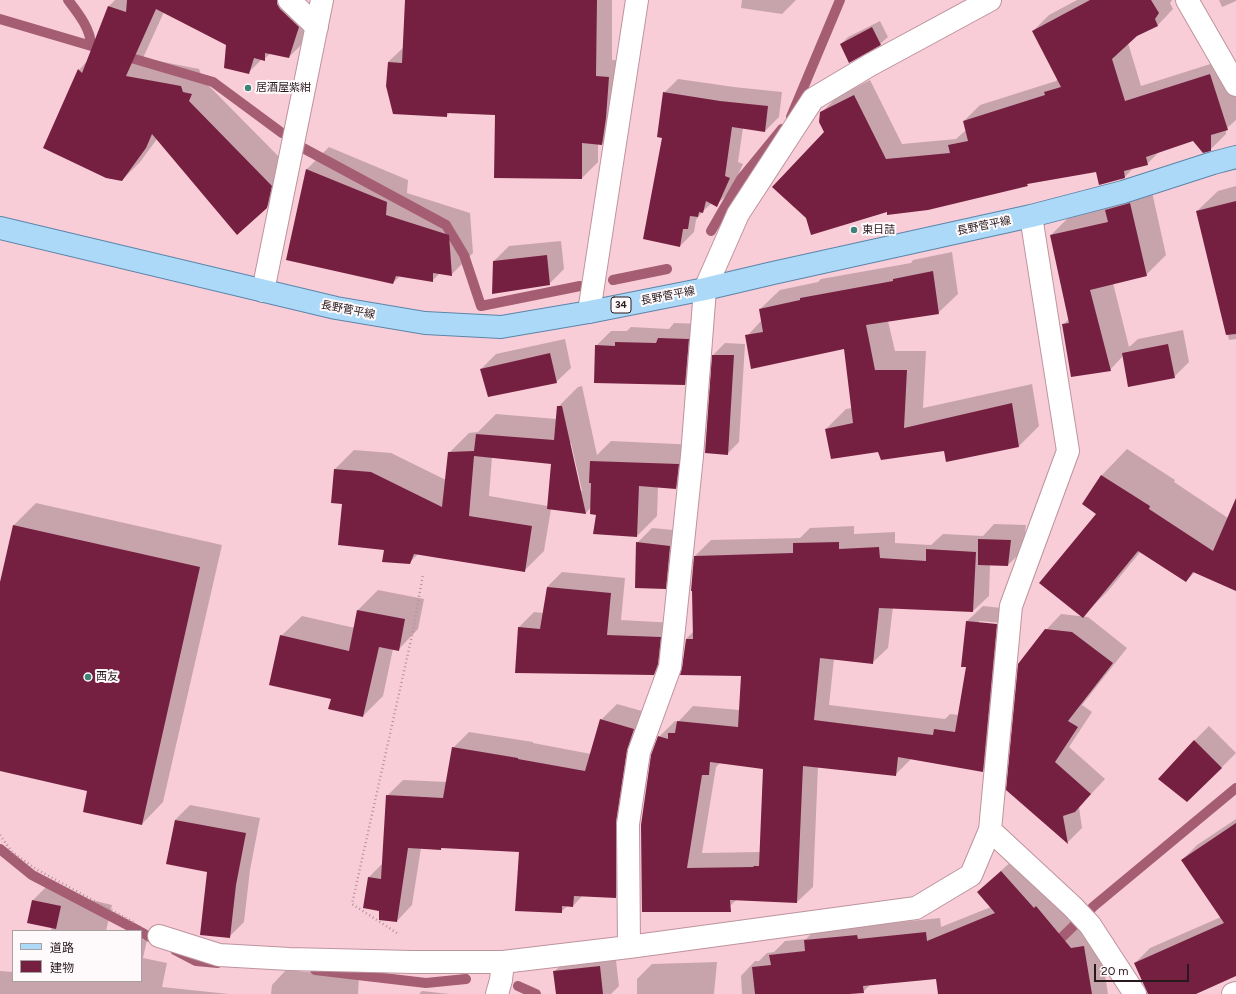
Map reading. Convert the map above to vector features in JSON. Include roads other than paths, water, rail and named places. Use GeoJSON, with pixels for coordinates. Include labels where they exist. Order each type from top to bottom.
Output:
{"type":"FeatureCollection","features":[{"type":"Feature","properties":{"kind":"main road","name":"長野菅平線"},"geometry":{"type":"LineString","coordinates":[[0,228],[336,308],[424,323],[501,327],[589,312],[705,289],[788,269],[1031,216],[1123,192],[1236,157]]}},
{"type":"Feature","properties":{"kind":"street"},"geometry":{"type":"LineString","coordinates":[[289,0],[316,27]]}},
{"type":"Feature","properties":{"kind":"street"},"geometry":{"type":"LineString","coordinates":[[262,291],[322,0]]}},
{"type":"Feature","properties":{"kind":"street"},"geometry":{"type":"LineString","coordinates":[[589,312],[637,0]]}},
{"type":"Feature","properties":{"kind":"street"},"geometry":{"type":"LineString","coordinates":[[629,947],[628,824],[639,752],[670,667],[692,456],[705,289],[738,214],[813,99],[870,65],[990,0]]}},
{"type":"Feature","properties":{"kind":"street"},"geometry":{"type":"LineString","coordinates":[[1187,0],[1236,85]]}},
{"type":"Feature","properties":{"kind":"street"},"geometry":{"type":"LineString","coordinates":[[159,936],[219,955],[289,959],[412,962],[503,962],[629,947],[916,908],[971,876],[990,830],[1011,606],[1068,451],[1031,216]]}},
{"type":"Feature","properties":{"kind":"street"},"geometry":{"type":"LineString","coordinates":[[990,830],[1073,907],[1090,925],[1135,994]]}},
{"type":"Feature","properties":{"kind":"street"},"geometry":{"type":"LineString","coordinates":[[497,994],[501,980],[503,962]]}},
{"type":"Feature","properties":{"kind":"waterway"},"geometry":{"type":"LineString","coordinates":[[68,0],[86,27],[89,33],[91,46]]}},
{"type":"Feature","properties":{"kind":"waterway"},"geometry":{"type":"LineString","coordinates":[[791,117],[840,0]]}},
{"type":"Feature","properties":{"kind":"waterway"},"geometry":{"type":"LineString","coordinates":[[0,19],[105,50]]}},
{"type":"Feature","properties":{"kind":"waterway"},"geometry":{"type":"LineString","coordinates":[[121,55],[213,82],[282,133]]}},
{"type":"Feature","properties":{"kind":"waterway"},"geometry":{"type":"LineString","coordinates":[[711,231],[741,179],[782,129]]}},
{"type":"Feature","properties":{"kind":"waterway"},"geometry":{"type":"LineString","coordinates":[[303,148],[446,225],[464,255],[481,306],[580,286]]}},
{"type":"Feature","properties":{"kind":"waterway"},"geometry":{"type":"LineString","coordinates":[[613,280],[667,269]]}},
{"type":"Feature","properties":{"kind":"waterway"},"geometry":{"type":"LineString","coordinates":[[1053,946],[1094,906],[1236,788]]}},
{"type":"Feature","properties":{"kind":"waterway"},"geometry":{"type":"LineString","coordinates":[[0,849],[32,875],[137,930]]}},
{"type":"Feature","properties":{"kind":"waterway"},"geometry":{"type":"LineString","coordinates":[[142,933],[160,943]]}},
{"type":"Feature","properties":{"kind":"waterway"},"geometry":{"type":"LineString","coordinates":[[175,950],[196,961],[218,963]]}},
{"type":"Feature","properties":{"kind":"waterway"},"geometry":{"type":"LineString","coordinates":[[315,970],[426,983],[466,979]]}},
{"type":"Feature","properties":{"kind":"waterway"},"geometry":{"type":"LineString","coordinates":[[518,986],[536,994]]}},
{"type":"Feature","properties":{"kind":"place","name":"居酒屋紫紺"},"geometry":{"type":"Point","coordinates":[248,88]}},
{"type":"Feature","properties":{"kind":"place","name":"東日詰"},"geometry":{"type":"Point","coordinates":[854,230]}},
{"type":"Feature","properties":{"kind":"place","name":"西友"},"geometry":{"type":"Point","coordinates":[88,677]}}]}
